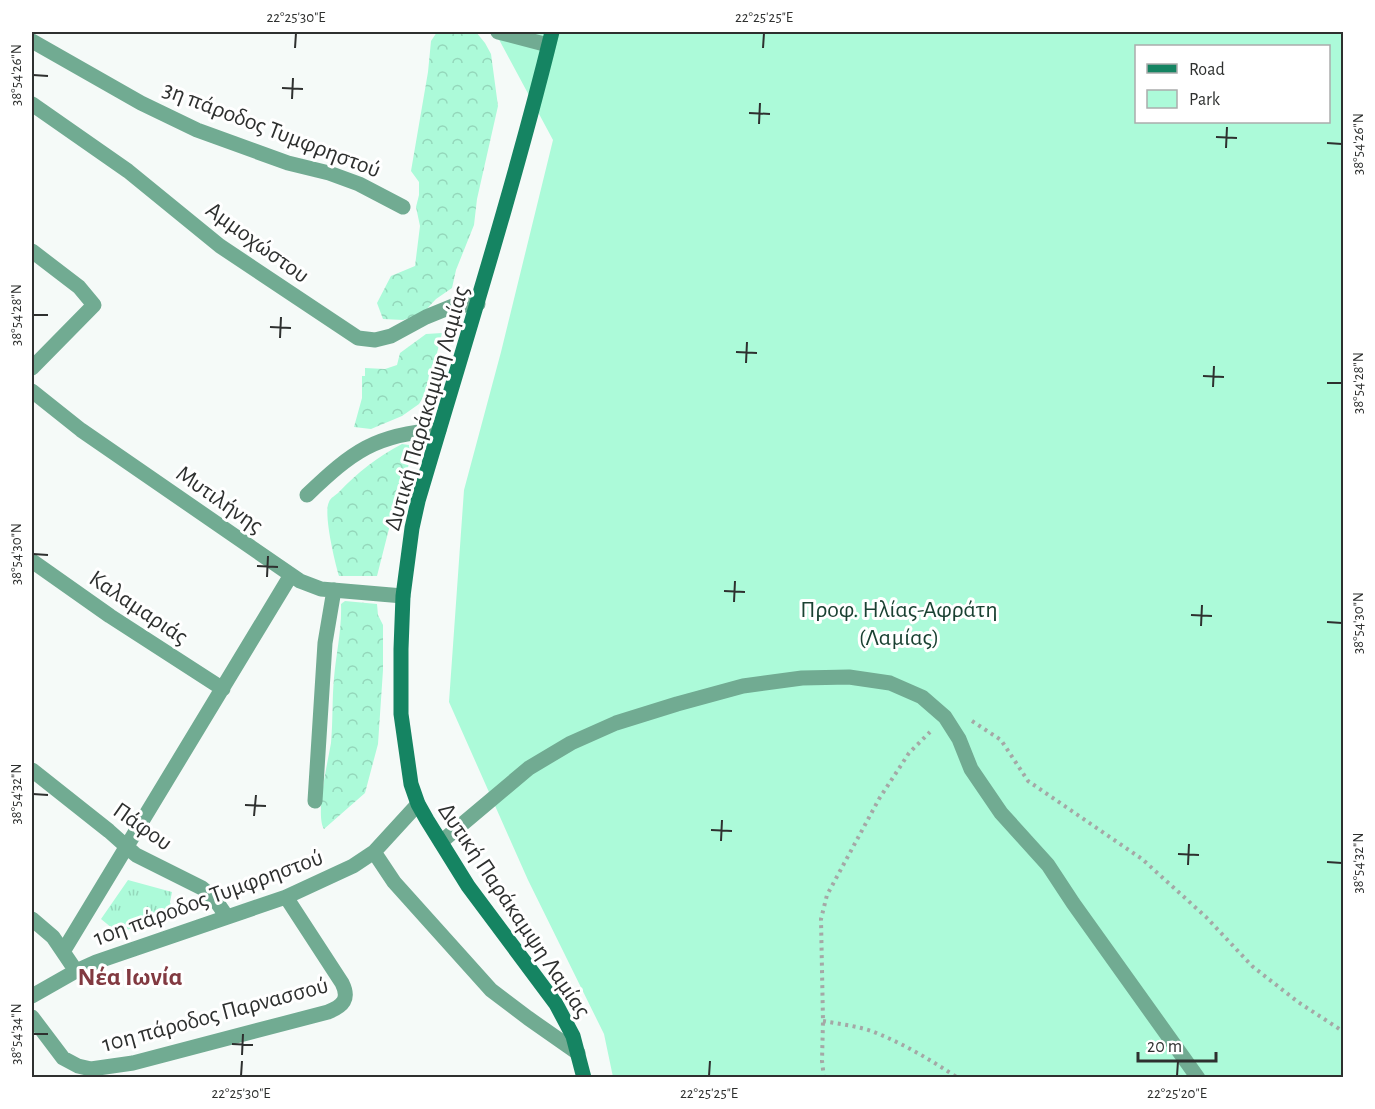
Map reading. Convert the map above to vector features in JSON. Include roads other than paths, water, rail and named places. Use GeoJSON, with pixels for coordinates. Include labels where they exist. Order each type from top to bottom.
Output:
{"type":"FeatureCollection","features":[{"type":"Feature","properties":{"kind":"main road","name":"Δυτική Παράκαμψη Λαμίας"},"geometry":{"type":"LineString","coordinates":[[550,38],[478,304],[418,501],[403,596],[401,714],[411,784],[418,804],[468,886],[556,1004],[568,1025],[584,1077]]}},
{"type":"Feature","properties":{"kind":"street"},"geometry":{"type":"LineString","coordinates":[[498,32],[550,38]]}},
{"type":"Feature","properties":{"kind":"street","name":"3η πάροδος Τυμφρηστού"},"geometry":{"type":"LineString","coordinates":[[32,41],[148,106],[197,130],[288,163],[359,183],[403,207]]}},
{"type":"Feature","properties":{"kind":"street","name":"Αμμοχώστου"},"geometry":{"type":"LineString","coordinates":[[32,104],[128,171],[220,246],[358,338],[375,340],[391,336],[426,317],[453,306],[478,304]]}},
{"type":"Feature","properties":{"kind":"street"},"geometry":{"type":"LineString","coordinates":[[32,251],[79,287],[94,305],[32,368]]}},
{"type":"Feature","properties":{"kind":"street","name":"Μυτιλήνης"},"geometry":{"type":"LineString","coordinates":[[32,391],[81,430],[291,576],[310,586],[403,596]]}},
{"type":"Feature","properties":{"kind":"street"},"geometry":{"type":"LineString","coordinates":[[307,495],[356,452],[386,438],[439,430]]}},
{"type":"Feature","properties":{"kind":"street","name":"Καλαμαριάς"},"geometry":{"type":"LineString","coordinates":[[32,561],[110,616],[223,689]]}},
{"type":"Feature","properties":{"kind":"street"},"geometry":{"type":"LineString","coordinates":[[64,950],[125,846],[291,576]]}},
{"type":"Feature","properties":{"kind":"street"},"geometry":{"type":"LineString","coordinates":[[315,801],[325,643],[334,590]]}},
{"type":"Feature","properties":{"kind":"street"},"geometry":{"type":"LineString","coordinates":[[441,842],[529,768],[571,743],[616,723],[743,686],[802,678],[849,677],[890,683],[922,697],[945,717],[959,739],[971,769],[1001,813],[1048,865],[1198,1077]]}},
{"type":"Feature","properties":{"kind":"street","name":"Πάφου"},"geometry":{"type":"LineString","coordinates":[[32,770],[136,855],[202,888],[214,898],[227,917]]}},
{"type":"Feature","properties":{"kind":"street","name":"10η πάροδος Τυμφρηστού"},"geometry":{"type":"LineString","coordinates":[[32,996],[76,971],[119,952],[286,897],[353,866],[374,852],[418,804]]}},
{"type":"Feature","properties":{"kind":"street"},"geometry":{"type":"LineString","coordinates":[[374,852],[394,882],[491,990],[578,1053]]}},
{"type":"Feature","properties":{"kind":"street","name":"10η πάροδος Παρνασσού"},"geometry":{"type":"LineString","coordinates":[[32,1017],[63,1058],[78,1066],[91,1069],[133,1063],[317,1015],[342,1006],[346,992],[342,983],[286,897]]}},
{"type":"Feature","properties":{"kind":"street"},"geometry":{"type":"LineString","coordinates":[[32,919],[64,950],[76,971]]}},
{"type":"Feature","properties":{"kind":"district","name":"Νέα Ιωνία"},"geometry":{"type":"Point","coordinates":[130,976]}},
{"type":"Feature","properties":{"kind":"park label","name":"Προφ. Ηλίας-Αφράτη (Λαμίας)"},"geometry":{"type":"Point","coordinates":[899,623]}}]}
